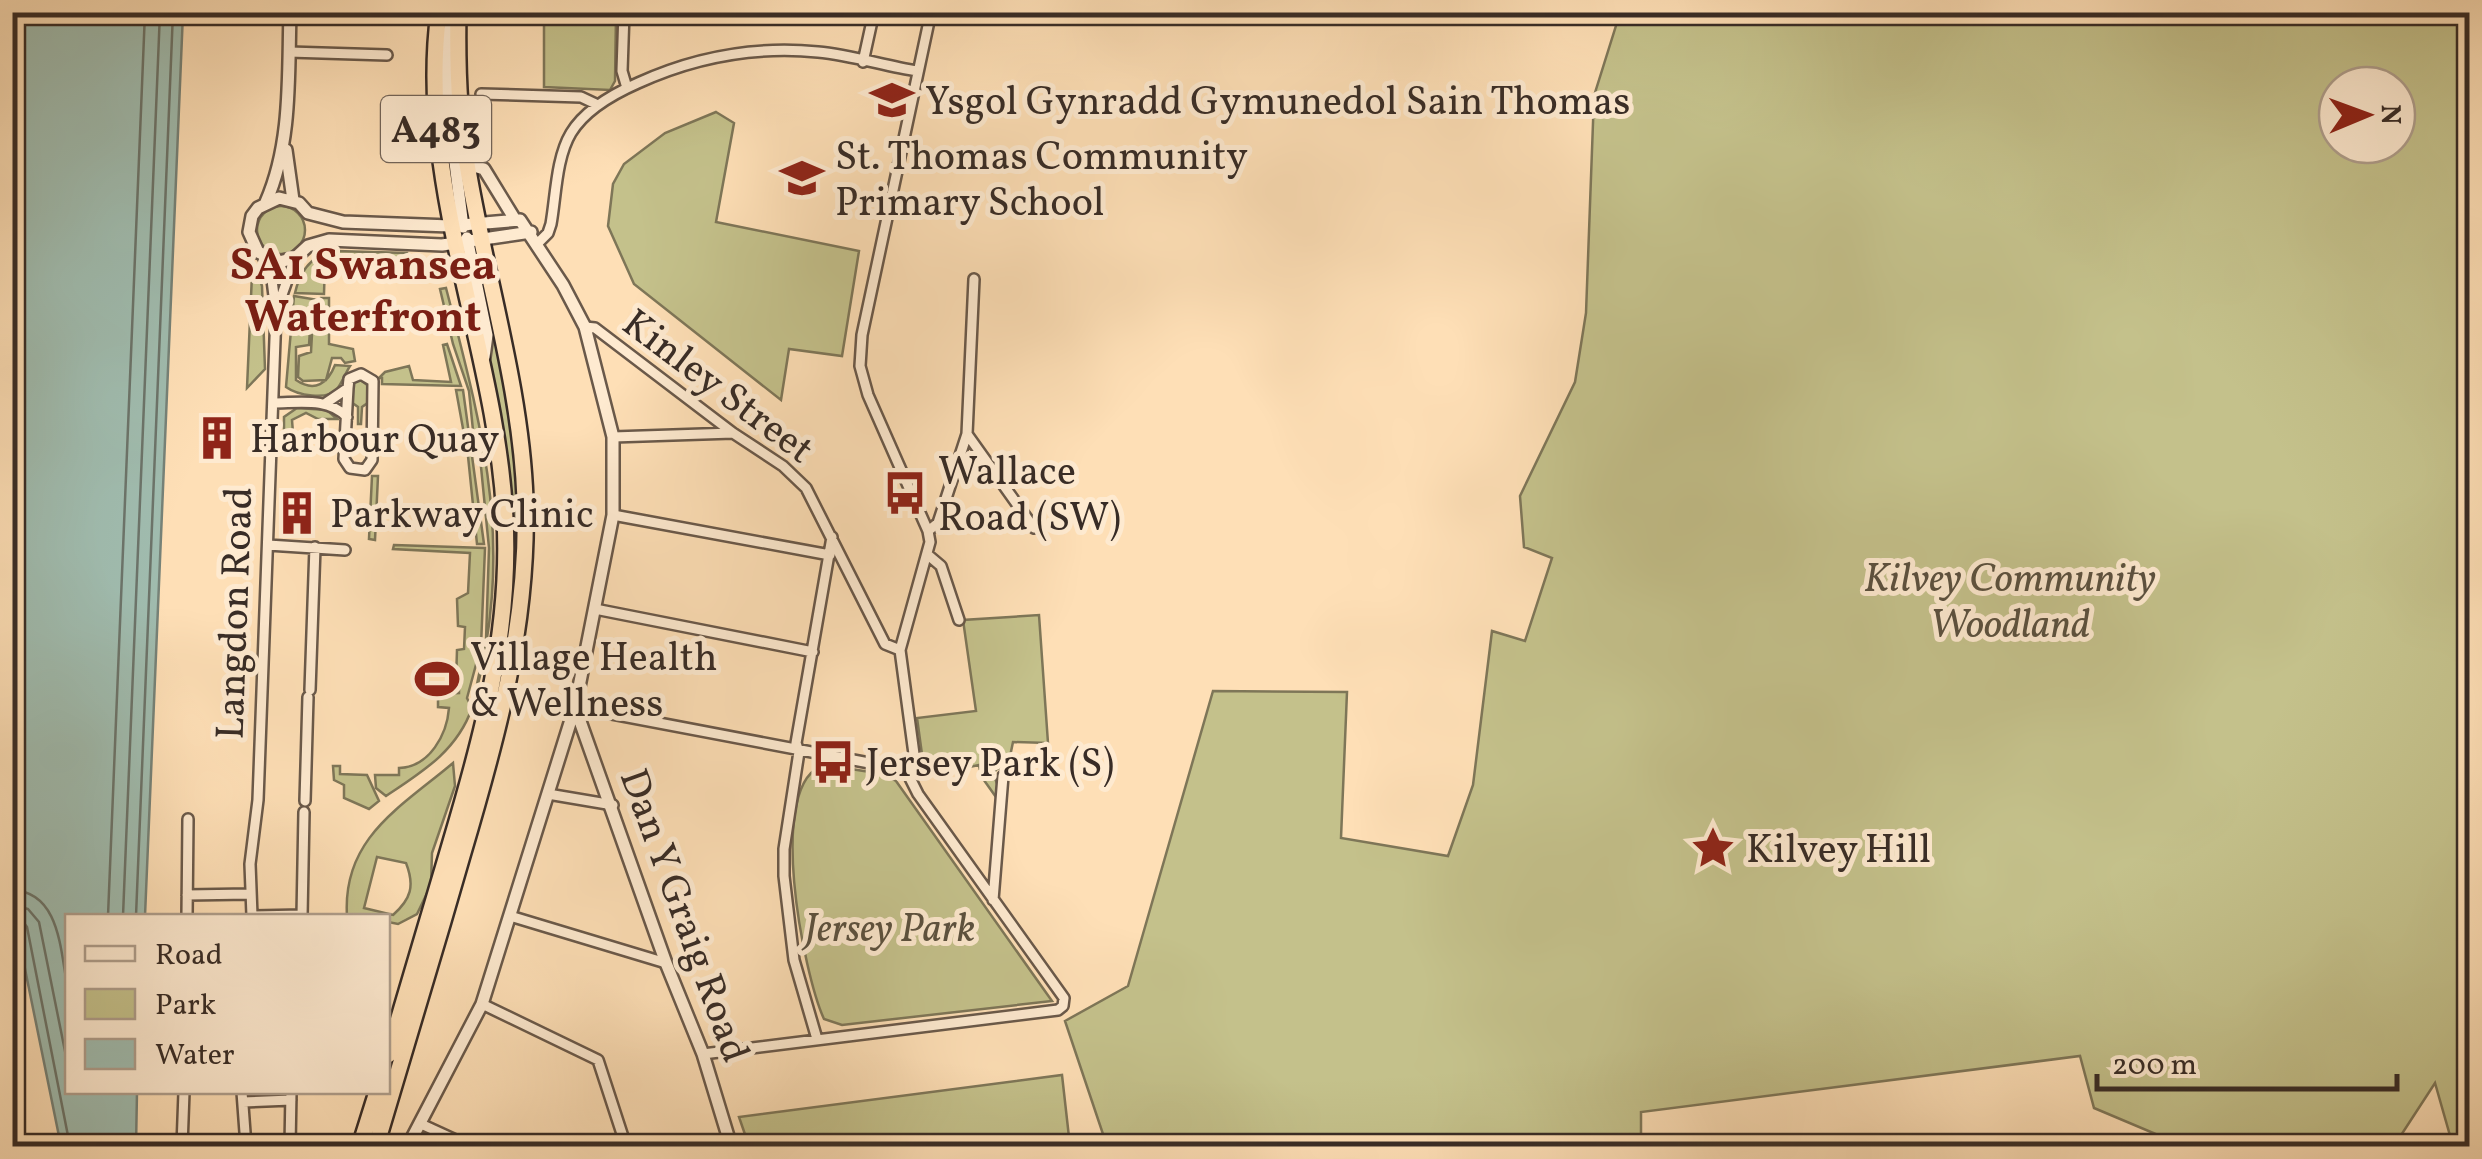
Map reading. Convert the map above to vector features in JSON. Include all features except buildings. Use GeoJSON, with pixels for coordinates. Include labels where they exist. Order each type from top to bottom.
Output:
{"type":"FeatureCollection","features":[{"type":"Feature","properties":{"kind":"highway","name":"A483"},"geometry":{"type":"LineString","coordinates":[[376,1146],[498,735],[515,656],[522,598],[525,498],[520,448],[504,344],[466,233],[436,121],[434,71],[439,12]]}},
{"type":"Feature","properties":{"kind":"highway","name":"A483"},"geometry":{"type":"LineString","coordinates":[[390,1048],[480,747],[506,590],[506,521],[497,439],[483,368],[466,233],[467,164],[455,12]]}},
{"type":"Feature","properties":{"kind":"highway"},"geometry":{"type":"LineString","coordinates":[[360,1146],[376,1094]]}},
{"type":"Feature","properties":{"kind":"street"},"geometry":{"type":"LineString","coordinates":[[266,202],[275,181],[284,130],[290,12]]}},
{"type":"Feature","properties":{"kind":"street"},"geometry":{"type":"LineString","coordinates":[[455,12],[446,52],[447,98],[466,233]]}},
{"type":"Feature","properties":{"kind":"street"},"geometry":{"type":"LineString","coordinates":[[624,12],[622,71],[626,88]]}},
{"type":"Feature","properties":{"kind":"street"},"geometry":{"type":"LineString","coordinates":[[862,62],[874,12]]}},
{"type":"Feature","properties":{"kind":"street"},"geometry":{"type":"LineString","coordinates":[[906,770],[913,764],[914,754],[900,650],[928,555],[928,531],[868,395],[860,366],[862,335],[930,12]]}},
{"type":"Feature","properties":{"kind":"street"},"geometry":{"type":"LineString","coordinates":[[289,52],[387,55]]}},
{"type":"Feature","properties":{"kind":"street"},"geometry":{"type":"LineString","coordinates":[[408,1146],[482,1004],[575,707],[613,515],[613,437],[584,328],[534,238],[520,220],[514,218],[466,233],[329,240],[279,262],[263,256],[250,240],[249,224],[258,208],[279,198],[293,200],[308,213],[343,222],[466,233],[534,238],[548,233],[563,150],[571,133],[598,105],[626,88],[693,62],[756,52],[822,52],[917,71]]}},
{"type":"Feature","properties":{"kind":"street"},"geometry":{"type":"LineString","coordinates":[[481,94],[581,97],[598,105]]}},
{"type":"Feature","properties":{"kind":"street"},"geometry":{"type":"LineString","coordinates":[[284,130],[293,200]]}},
{"type":"Feature","properties":{"kind":"street"},"geometry":{"type":"LineString","coordinates":[[467,164],[484,169],[514,218]]}},
{"type":"Feature","properties":{"kind":"street"},"geometry":{"type":"LineString","coordinates":[[308,213],[312,230],[308,246]]}},
{"type":"Feature","properties":{"kind":"street","name":"Langdon Road"},"geometry":{"type":"LineString","coordinates":[[252,914],[250,864],[258,800],[276,312],[272,280],[263,256]]}},
{"type":"Feature","properties":{"kind":"street","name":"Langdon Road"},"geometry":{"type":"LineString","coordinates":[[276,312],[295,258]]}},
{"type":"Feature","properties":{"kind":"street"},"geometry":{"type":"LineString","coordinates":[[928,531],[938,522],[968,434],[974,279]]}},
{"type":"Feature","properties":{"kind":"street","name":"Kinley Street"},"geometry":{"type":"LineString","coordinates":[[584,328],[595,328],[783,466],[806,488],[886,644],[900,650]]}},
{"type":"Feature","properties":{"kind":"street"},"geometry":{"type":"LineString","coordinates":[[361,374],[375,386],[372,460],[365,470],[346,464],[348,388],[349,379],[361,374]]}},
{"type":"Feature","properties":{"kind":"street"},"geometry":{"type":"LineString","coordinates":[[326,403],[348,388]]}},
{"type":"Feature","properties":{"kind":"street"},"geometry":{"type":"LineString","coordinates":[[273,403],[326,403],[338,407],[347,417]]}},
{"type":"Feature","properties":{"kind":"street"},"geometry":{"type":"LineString","coordinates":[[613,437],[733,432]]}},
{"type":"Feature","properties":{"kind":"street"},"geometry":{"type":"LineString","coordinates":[[968,434],[1034,528]]}},
{"type":"Feature","properties":{"kind":"street"},"geometry":{"type":"LineString","coordinates":[[613,515],[830,555]]}},
{"type":"Feature","properties":{"kind":"street"},"geometry":{"type":"LineString","coordinates":[[817,1039],[794,960],[784,849],[799,752],[796,743],[832,537]]}},
{"type":"Feature","properties":{"kind":"street"},"geometry":{"type":"LineString","coordinates":[[268,545],[345,550]]}},
{"type":"Feature","properties":{"kind":"street"},"geometry":{"type":"LineString","coordinates":[[302,914],[315,547]]}},
{"type":"Feature","properties":{"kind":"street"},"geometry":{"type":"LineString","coordinates":[[928,555],[941,566],[959,620]]}},
{"type":"Feature","properties":{"kind":"street"},"geometry":{"type":"LineString","coordinates":[[595,609],[813,652]]}},
{"type":"Feature","properties":{"kind":"street"},"geometry":{"type":"LineString","coordinates":[[575,707],[906,770]]}},
{"type":"Feature","properties":{"kind":"street","name":"Dan Y Graig Road"},"geometry":{"type":"LineString","coordinates":[[575,707],[666,963],[703,1054],[729,1142]]}},
{"type":"Feature","properties":{"kind":"street"},"geometry":{"type":"LineString","coordinates":[[703,1054],[1058,1010],[1063,1006],[1064,998],[918,794],[906,770]]}},
{"type":"Feature","properties":{"kind":"street"},"geometry":{"type":"LineString","coordinates":[[993,900],[1003,776]]}},
{"type":"Feature","properties":{"kind":"street"},"geometry":{"type":"LineString","coordinates":[[548,794],[612,805]]}},
{"type":"Feature","properties":{"kind":"street"},"geometry":{"type":"LineString","coordinates":[[187,914],[188,818]]}},
{"type":"Feature","properties":{"kind":"street"},"geometry":{"type":"LineString","coordinates":[[187,895],[249,894]]}},
{"type":"Feature","properties":{"kind":"street"},"geometry":{"type":"LineString","coordinates":[[510,916],[666,963]]}},
{"type":"Feature","properties":{"kind":"street"},"geometry":{"type":"LineString","coordinates":[[482,1004],[598,1060],[626,1146]]}},
{"type":"Feature","properties":{"kind":"street"},"geometry":{"type":"LineString","coordinates":[[182,1146],[184,1094]]}},
{"type":"Feature","properties":{"kind":"street"},"geometry":{"type":"LineString","coordinates":[[246,1146],[243,1097],[291,1096],[290,1146]]}},
{"type":"Feature","properties":{"kind":"street"},"geometry":{"type":"LineString","coordinates":[[421,1124],[469,1146]]}},
{"type":"Feature","properties":{"kind":"street"},"geometry":{"type":"LineString","coordinates":[[701,1146],[729,1142]]}},
{"type":"Feature","properties":{"kind":"green space","name":"Kilvey Community Woodland"},"geometry":{"type":"Polygon","coordinates":[[[1620,13],[2469,13],[2469,1146],[2453,1146],[2435,1083],[2394,1146],[2184,1146],[2094,1108],[2080,1056],[1641,1112],[1641,1146],[1107,1146],[1065,1021],[1128,986],[1213,691],[1347,692],[1341,838],[1448,856],[1473,785],[1492,631],[1525,641],[1552,558],[1524,547],[1520,496],[1575,382],[1586,313],[1594,96],[1620,13]]]}},
{"type":"Feature","properties":{"kind":"green space"},"geometry":{"type":"Polygon","coordinates":[[[544,16],[616,16],[615,81],[610,90],[544,87],[544,16]]]}},
{"type":"Feature","properties":{"kind":"green space"},"geometry":{"type":"Polygon","coordinates":[[[716,112],[734,123],[716,222],[859,251],[842,356],[789,349],[781,400],[634,284],[608,226],[613,184],[624,164],[665,133],[716,112]]]}},
{"type":"Feature","properties":{"kind":"green space"},"geometry":{"type":"Polygon","coordinates":[[[281,206],[298,213],[305,230],[298,247],[281,254],[264,247],[257,230],[264,213],[281,206]]]}},
{"type":"Feature","properties":{"kind":"green space"},"geometry":{"type":"Polygon","coordinates":[[[241,249],[256,267],[262,286],[265,369],[247,388],[252,274],[241,249]]]}},
{"type":"Feature","properties":{"kind":"green space"},"geometry":{"type":"Polygon","coordinates":[[[336,251],[407,253],[407,259],[325,261],[324,294],[295,293],[308,265],[336,251]]]}},
{"type":"Feature","properties":{"kind":"green space"},"geometry":{"type":"Polygon","coordinates":[[[484,276],[514,439],[521,532],[506,681],[392,1069],[506,644],[490,335],[477,277],[484,276]]]}},
{"type":"Feature","properties":{"kind":"green space"},"geometry":{"type":"Polygon","coordinates":[[[446,288],[473,395],[490,494],[492,595],[485,648],[473,704],[486,640],[489,548],[469,391],[440,289],[446,288]]]}},
{"type":"Feature","properties":{"kind":"green space"},"geometry":{"type":"Polygon","coordinates":[[[294,296],[318,300],[318,308],[311,315],[309,345],[296,347],[296,380],[315,386],[329,377],[335,365],[350,366],[332,393],[319,396],[286,387],[294,296]]]}},
{"type":"Feature","properties":{"kind":"green space"},"geometry":{"type":"Polygon","coordinates":[[[321,298],[329,298],[329,344],[353,349],[355,361],[345,363],[341,358],[332,358],[326,380],[303,381],[298,377],[299,356],[311,352],[313,316],[320,315],[321,298]]]}},
{"type":"Feature","properties":{"kind":"green space"},"geometry":{"type":"Polygon","coordinates":[[[447,344],[461,386],[382,384],[379,378],[385,372],[409,366],[413,380],[451,382],[443,345],[447,344]]]}},
{"type":"Feature","properties":{"kind":"green space"},"geometry":{"type":"Polygon","coordinates":[[[359,379],[370,387],[369,402],[362,407],[361,424],[358,407],[351,402],[353,383],[359,379]]]}},
{"type":"Feature","properties":{"kind":"green space"},"geometry":{"type":"Polygon","coordinates":[[[456,390],[463,390],[484,544],[477,544],[456,390]]]}},
{"type":"Feature","properties":{"kind":"green space"},"geometry":{"type":"Polygon","coordinates":[[[297,408],[327,410],[337,419],[318,419],[306,413],[292,420],[293,433],[284,447],[284,417],[297,408]]]}},
{"type":"Feature","properties":{"kind":"green space"},"geometry":{"type":"Polygon","coordinates":[[[372,476],[378,476],[375,540],[369,539],[372,476]]]}},
{"type":"Feature","properties":{"kind":"green space"},"geometry":{"type":"Polygon","coordinates":[[[394,545],[485,548],[481,646],[467,698],[472,708],[448,748],[386,796],[376,788],[375,775],[399,775],[399,768],[420,762],[428,755],[448,718],[449,708],[438,707],[438,694],[459,693],[457,650],[464,649],[465,627],[458,626],[457,599],[468,593],[470,553],[393,549],[394,545]]]}},
{"type":"Feature","properties":{"kind":"green space"},"geometry":{"type":"Polygon","coordinates":[[[1039,615],[1048,743],[1013,742],[1007,771],[998,768],[993,773],[998,786],[996,797],[981,776],[979,765],[925,776],[917,718],[976,711],[963,620],[1039,615]]]}},
{"type":"Feature","properties":{"kind":"green space"},"geometry":{"type":"Polygon","coordinates":[[[453,763],[455,786],[432,853],[431,885],[417,914],[398,924],[390,922],[390,914],[407,898],[410,879],[406,863],[377,857],[364,908],[389,914],[347,914],[354,865],[365,845],[395,810],[453,763]]]}},
{"type":"Feature","properties":{"kind":"green space","name":"Jersey Park"},"geometry":{"type":"Polygon","coordinates":[[[825,765],[883,774],[896,781],[1052,1001],[842,1025],[824,1019],[799,924],[793,841],[796,805],[807,778],[825,765]]]}},
{"type":"Feature","properties":{"kind":"green space"},"geometry":{"type":"Polygon","coordinates":[[[333,766],[340,766],[340,774],[367,775],[379,801],[369,809],[344,798],[344,785],[334,780],[333,766]]]}},
{"type":"Feature","properties":{"kind":"green space"},"geometry":{"type":"Polygon","coordinates":[[[1062,1075],[1070,1146],[749,1146],[739,1117],[1062,1075]]]}},
{"type":"Feature","properties":{"kind":"water"},"geometry":{"type":"Polygon","coordinates":[[[12,13],[183,13],[145,914],[65,914],[65,1094],[137,1094],[136,1146],[61,1146],[12,905],[12,13]]]}},
{"type":"Feature","properties":{"kind":"place","name":"Ysgol Gynradd Gymunedol Sain Thomas"},"geometry":{"type":"Point","coordinates":[892,100]}},
{"type":"Feature","properties":{"kind":"place","name":"St. Thomas Community Primary School"},"geometry":{"type":"Point","coordinates":[802,178]}},
{"type":"Feature","properties":{"kind":"place","name":"Harbour Quay"},"geometry":{"type":"Point","coordinates":[217,438]}},
{"type":"Feature","properties":{"kind":"place","name":"Wallace Road (SW)"},"geometry":{"type":"Point","coordinates":[905,493]}},
{"type":"Feature","properties":{"kind":"place","name":"Parkway Clinic"},"geometry":{"type":"Point","coordinates":[297,513]}},
{"type":"Feature","properties":{"kind":"place","name":"Village Health & Wellness"},"geometry":{"type":"Point","coordinates":[437,679]}},
{"type":"Feature","properties":{"kind":"place","name":"Jersey Park (S)"},"geometry":{"type":"Point","coordinates":[833,762]}},
{"type":"Feature","properties":{"kind":"place","name":"Kilvey Hill"},"geometry":{"type":"Point","coordinates":[1713,848]}},
{"type":"Feature","properties":{"kind":"district","name":"SA1 Swansea Waterfront"},"geometry":{"type":"Point","coordinates":[363,289]}}]}
